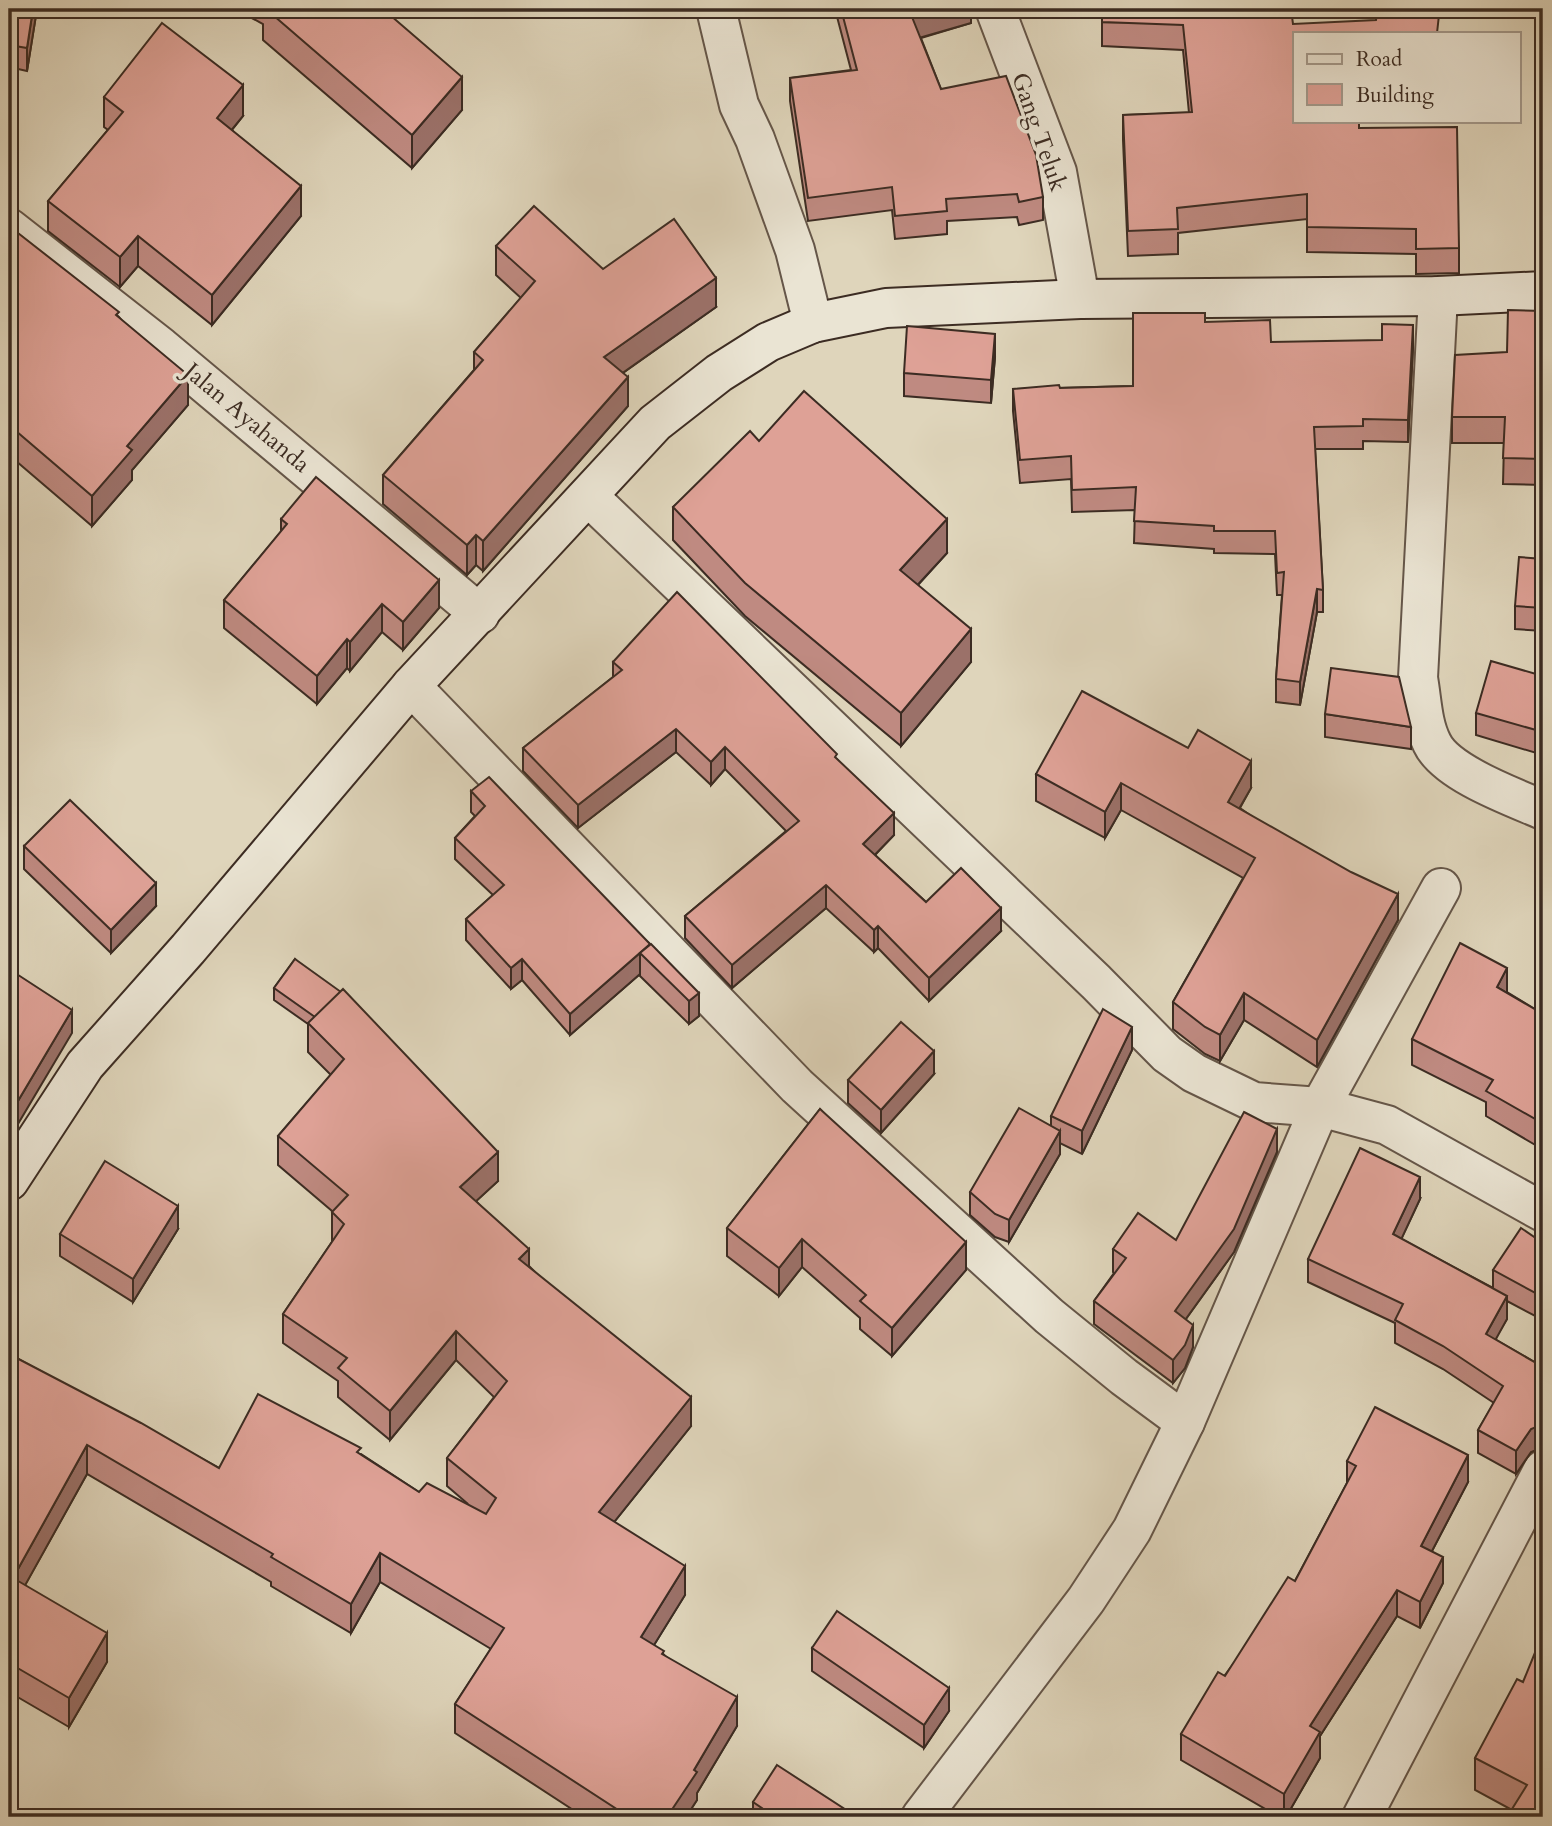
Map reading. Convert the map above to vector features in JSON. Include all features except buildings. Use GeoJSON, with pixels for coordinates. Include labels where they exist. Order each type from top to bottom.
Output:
{"type":"FeatureCollection","features":[{"type":"Feature","properties":{"kind":"street"},"geometry":{"type":"LineString","coordinates":[[716,9],[739,104],[794,250],[813,323]]}},
{"type":"Feature","properties":{"kind":"street","name":"Gang Teluk"},"geometry":{"type":"LineString","coordinates":[[995,9],[1058,172],[1080,299]]}},
{"type":"Feature","properties":{"kind":"street","name":"Jalan Ayahanda"},"geometry":{"type":"LineString","coordinates":[[9,228],[161,347],[480,614]]}},
{"type":"Feature","properties":{"kind":"street"},"geometry":{"type":"LineString","coordinates":[[9,1181],[85,1065],[188,949],[411,686],[655,423],[719,373],[768,342],[813,323],[886,308],[1080,299],[1438,296],[1543,291]]}},
{"type":"Feature","properties":{"kind":"street"},"geometry":{"type":"LineString","coordinates":[[1438,296],[1418,678],[1426,729],[1433,745],[1446,761],[1543,810]]}},
{"type":"Feature","properties":{"kind":"street"},"geometry":{"type":"LineString","coordinates":[[589,497],[1077,962],[1167,1054],[1194,1073],[1254,1101],[1320,1107],[1387,1125],[1543,1212]]}},
{"type":"Feature","properties":{"kind":"street"},"geometry":{"type":"LineString","coordinates":[[411,686],[797,1086],[1049,1316],[1185,1422]]}},
{"type":"Feature","properties":{"kind":"street"},"geometry":{"type":"LineString","coordinates":[[921,1817],[1086,1600],[1132,1530],[1185,1422],[1320,1107],[1441,888]]}},
{"type":"Feature","properties":{"kind":"street"},"geometry":{"type":"LineString","coordinates":[[1362,1817],[1543,1470]]}}]}
